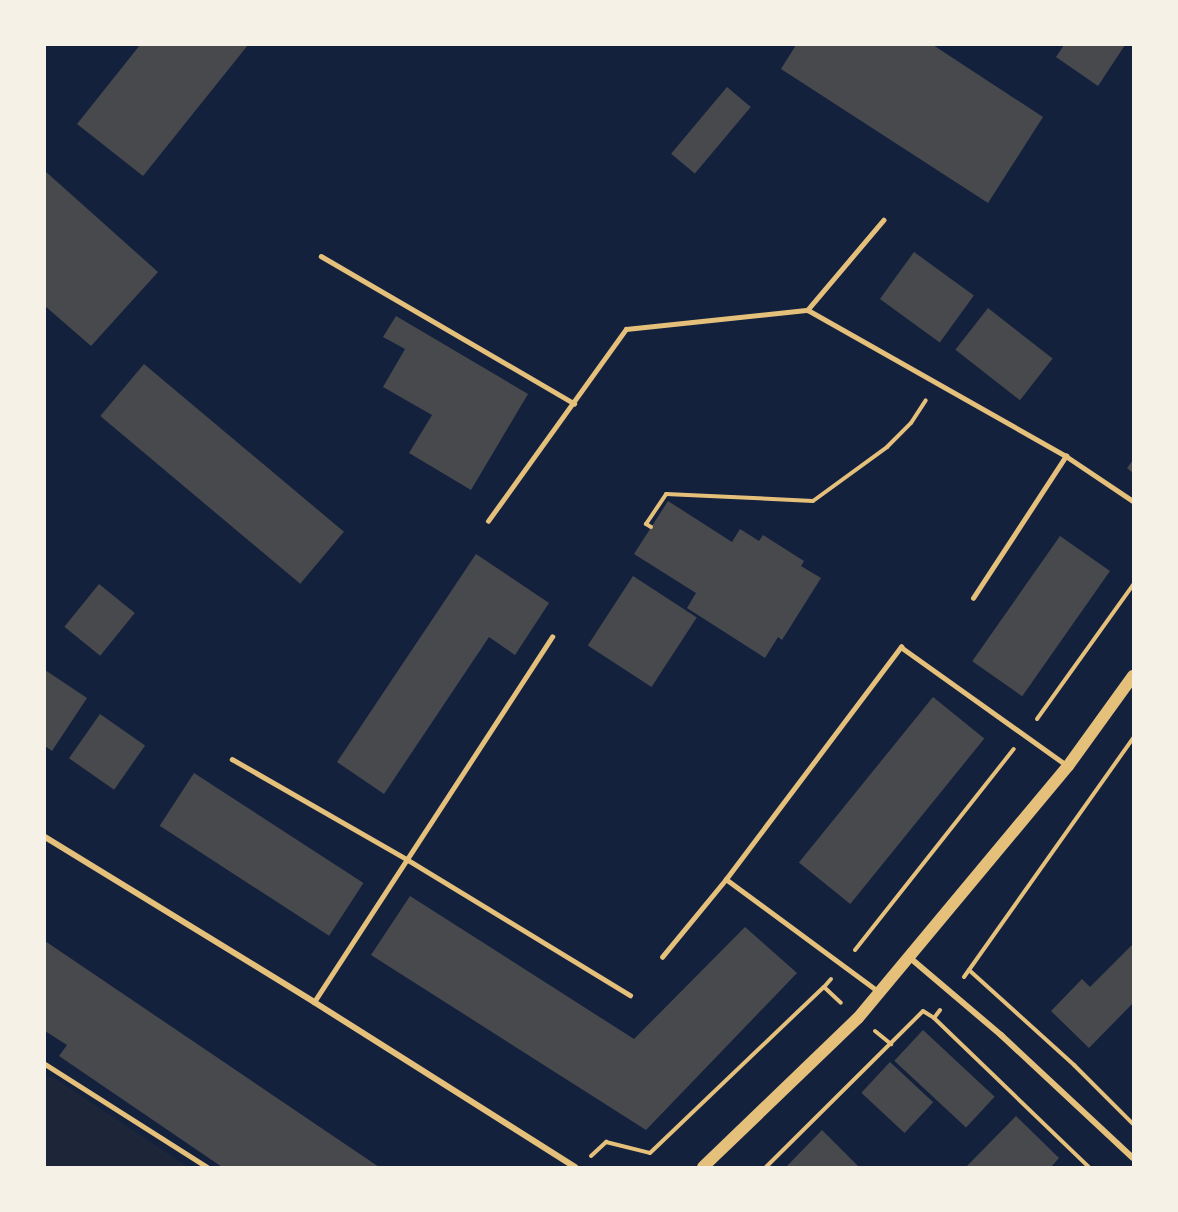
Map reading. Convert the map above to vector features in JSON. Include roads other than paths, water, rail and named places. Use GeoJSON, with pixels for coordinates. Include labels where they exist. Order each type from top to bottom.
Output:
{"type":"FeatureCollection","features":[{"type":"Feature","properties":{"kind":"main road"},"geometry":{"type":"LineString","coordinates":[[703,1167],[858,1018],[1068,766],[1133,676]]}},
{"type":"Feature","properties":{"kind":"street"},"geometry":{"type":"LineString","coordinates":[[45,837],[314,1002],[574,1167]]}},
{"type":"Feature","properties":{"kind":"street"},"geometry":{"type":"LineString","coordinates":[[909,957],[1001,1035],[1133,1158]]}},
{"type":"Feature","properties":{"kind":"lane"},"geometry":{"type":"LineString","coordinates":[[808,310],[884,220]]}},
{"type":"Feature","properties":{"kind":"lane"},"geometry":{"type":"LineString","coordinates":[[321,256],[574,403]]}},
{"type":"Feature","properties":{"kind":"lane"},"geometry":{"type":"LineString","coordinates":[[488,521],[626,329],[808,310],[1066,456],[1133,501]]}},
{"type":"Feature","properties":{"kind":"lane"},"geometry":{"type":"LineString","coordinates":[[973,597],[1066,456]]}},
{"type":"Feature","properties":{"kind":"lane"},"geometry":{"type":"LineString","coordinates":[[314,1002],[552,637]]}},
{"type":"Feature","properties":{"kind":"lane"},"geometry":{"type":"LineString","coordinates":[[662,957],[726,879],[901,647],[1068,766]]}},
{"type":"Feature","properties":{"kind":"lane"},"geometry":{"type":"LineString","coordinates":[[232,759],[408,860],[630,995]]}},
{"type":"Feature","properties":{"kind":"lane"},"geometry":{"type":"LineString","coordinates":[[726,879],[879,992]]}},
{"type":"Feature","properties":{"kind":"lane"},"geometry":{"type":"LineString","coordinates":[[45,1064],[207,1167]]}}]}
